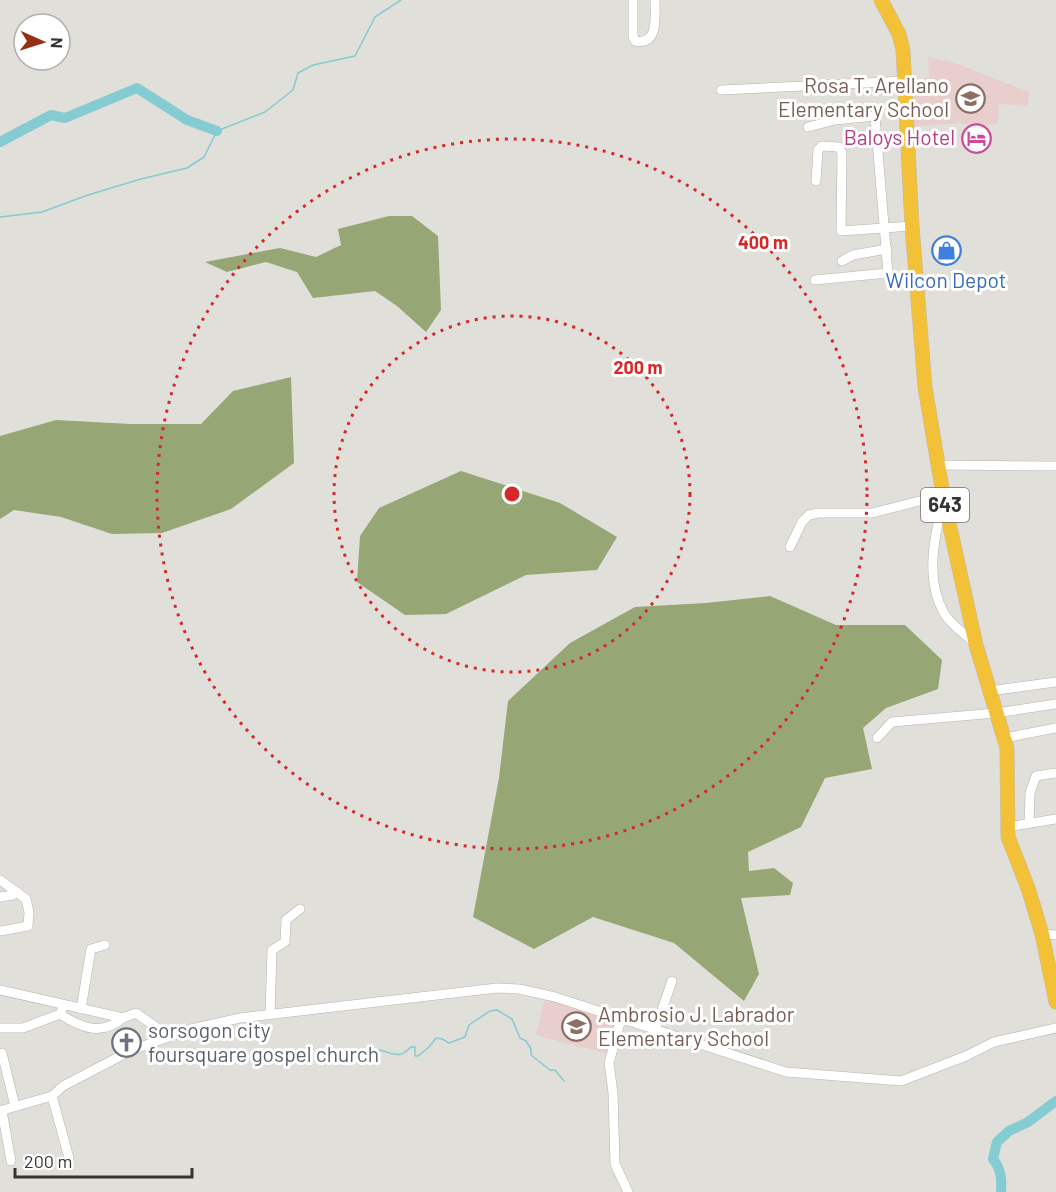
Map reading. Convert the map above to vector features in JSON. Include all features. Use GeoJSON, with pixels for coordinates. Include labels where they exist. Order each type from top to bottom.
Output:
{"type":"FeatureCollection","features":[{"type":"Feature","properties":{"kind":"highway","name":"643"},"geometry":{"type":"LineString","coordinates":[[881,0],[899,34],[903,50],[912,226],[925,387],[938,465],[976,645],[1007,748],[1008,837],[1049,934],[1056,1002]]}},
{"type":"Feature","properties":{"kind":"street"},"geometry":{"type":"LineString","coordinates":[[633,0],[633,36],[638,42],[648,39],[655,29],[655,0]]}},
{"type":"Feature","properties":{"kind":"street"},"geometry":{"type":"LineString","coordinates":[[721,90],[905,81]]}},
{"type":"Feature","properties":{"kind":"street"},"geometry":{"type":"LineString","coordinates":[[808,127],[835,120],[875,116],[888,273],[814,280]]}},
{"type":"Feature","properties":{"kind":"street"},"geometry":{"type":"LineString","coordinates":[[816,181],[818,150],[822,146],[839,147],[842,153],[841,231],[912,226]]}},
{"type":"Feature","properties":{"kind":"street"},"geometry":{"type":"LineString","coordinates":[[842,261],[854,255],[887,249]]}},
{"type":"Feature","properties":{"kind":"street"},"geometry":{"type":"LineString","coordinates":[[938,465],[1056,466]]}},
{"type":"Feature","properties":{"kind":"street"},"geometry":{"type":"LineString","coordinates":[[790,547],[802,522],[809,515],[872,513],[944,497],[934,536],[934,582],[944,615],[976,645]]}},
{"type":"Feature","properties":{"kind":"street"},"geometry":{"type":"LineString","coordinates":[[989,691],[1056,682]]}},
{"type":"Feature","properties":{"kind":"street"},"geometry":{"type":"LineString","coordinates":[[877,738],[892,722],[996,713],[1056,704]]}},
{"type":"Feature","properties":{"kind":"street"},"geometry":{"type":"LineString","coordinates":[[1004,738],[1056,728]]}},
{"type":"Feature","properties":{"kind":"street"},"geometry":{"type":"LineString","coordinates":[[1029,823],[1030,793],[1036,776],[1056,773]]}},
{"type":"Feature","properties":{"kind":"street"},"geometry":{"type":"LineString","coordinates":[[1007,827],[1056,819]]}},
{"type":"Feature","properties":{"kind":"street"},"geometry":{"type":"LineString","coordinates":[[0,880],[26,898],[29,912],[28,926],[0,931]]}},
{"type":"Feature","properties":{"kind":"street"},"geometry":{"type":"LineString","coordinates":[[0,897],[13,896],[17,892]]}},
{"type":"Feature","properties":{"kind":"street"},"geometry":{"type":"LineString","coordinates":[[270,1014],[272,950],[285,942],[286,920],[300,909]]}},
{"type":"Feature","properties":{"kind":"street"},"geometry":{"type":"LineString","coordinates":[[81,1009],[91,949],[105,945]]}},
{"type":"Feature","properties":{"kind":"street"},"geometry":{"type":"LineString","coordinates":[[655,1030],[672,981]]}},
{"type":"Feature","properties":{"kind":"street"},"geometry":{"type":"LineString","coordinates":[[11,1161],[1,1111],[52,1096],[63,1086],[132,1050],[169,1036],[240,1018],[270,1014],[497,988],[519,989],[555,997],[786,1072],[901,1081],[966,1056],[994,1042],[1056,1028]]}},
{"type":"Feature","properties":{"kind":"street"},"geometry":{"type":"LineString","coordinates":[[0,990],[62,1010],[84,1027],[99,1029],[114,1027],[124,1017],[136,1013],[169,1036]]}},
{"type":"Feature","properties":{"kind":"street"},"geometry":{"type":"LineString","coordinates":[[0,1028],[23,1029],[62,1010],[81,1009],[124,1017]]}},
{"type":"Feature","properties":{"kind":"street"},"geometry":{"type":"LineString","coordinates":[[621,1018],[609,1063],[613,1093],[615,1164],[628,1192]]}},
{"type":"Feature","properties":{"kind":"street"},"geometry":{"type":"LineString","coordinates":[[2,1053],[15,1106]]}},
{"type":"Feature","properties":{"kind":"street"},"geometry":{"type":"LineString","coordinates":[[52,1096],[69,1158]]}},
{"type":"Feature","properties":{"kind":"shaded area","name":"Rosa T. Arellano Elementary School"},"geometry":{"type":"Polygon","coordinates":[[[928,57],[958,64],[1029,92],[1028,106],[999,104],[998,124],[977,126],[959,123],[913,127],[910,79],[929,78],[928,57]]]}},
{"type":"Feature","properties":{"kind":"shaded area","name":"Ambrosio J. Labrador Elementary School"},"geometry":{"type":"Polygon","coordinates":[[[545,998],[618,1019],[608,1054],[536,1035],[545,998]]]}},
{"type":"Feature","properties":{"kind":"green space"},"geometry":{"type":"Polygon","coordinates":[[[389,216],[412,216],[438,236],[441,310],[426,332],[397,306],[375,291],[313,298],[297,272],[266,262],[227,272],[205,262],[280,248],[316,257],[341,245],[338,229],[389,216]]]}},
{"type":"Feature","properties":{"kind":"green space"},"geometry":{"type":"Polygon","coordinates":[[[291,377],[294,463],[231,509],[162,533],[112,534],[61,517],[14,510],[0,519],[0,436],[56,420],[130,424],[201,424],[233,391],[291,377]]]}},
{"type":"Feature","properties":{"kind":"green space"},"geometry":{"type":"Polygon","coordinates":[[[461,471],[560,503],[617,537],[597,570],[526,575],[446,614],[405,615],[357,582],[360,536],[379,508],[461,471]]]}},
{"type":"Feature","properties":{"kind":"green space"},"geometry":{"type":"Polygon","coordinates":[[[770,596],[836,625],[905,625],[942,660],[938,689],[886,708],[863,728],[872,769],[825,778],[801,827],[748,852],[749,871],[774,868],[793,883],[790,895],[741,898],[759,974],[744,1001],[674,943],[593,917],[534,949],[473,917],[499,778],[508,701],[570,643],[635,607],[770,596]]]}},
{"type":"Feature","properties":{"kind":"waterway"},"geometry":{"type":"LineString","coordinates":[[0,217],[42,212],[88,195],[187,168],[204,157],[217,131],[265,112],[293,90],[298,73],[313,65],[355,56],[375,17],[401,0]]}},
{"type":"Feature","properties":{"kind":"waterway"},"geometry":{"type":"LineString","coordinates":[[0,142],[51,115],[65,118],[137,88],[187,120],[217,131]]}},
{"type":"Feature","properties":{"kind":"waterway"},"geometry":{"type":"LineString","coordinates":[[364,1060],[379,1050],[399,1054],[411,1047],[415,1047],[415,1056],[418,1056],[436,1038],[449,1043],[465,1037],[469,1025],[490,1011],[497,1010],[512,1019],[520,1038],[526,1041],[531,1049],[531,1055],[550,1070],[555,1070],[564,1081]]}},
{"type":"Feature","properties":{"kind":"waterway"},"geometry":{"type":"LineString","coordinates":[[1001,1192],[1000,1174],[993,1159],[997,1142],[1009,1131],[1028,1122],[1056,1101]]}},
{"type":"Feature","properties":{"kind":"place","name":"Rosa T. Arellano Elementary School"},"geometry":{"type":"Point","coordinates":[970,98]}},
{"type":"Feature","properties":{"kind":"place","name":"Baloys Hotel"},"geometry":{"type":"Point","coordinates":[976,138]}},
{"type":"Feature","properties":{"kind":"place","name":"Wilcon Depot"},"geometry":{"type":"Point","coordinates":[946,250]}},
{"type":"Feature","properties":{"kind":"place","name":"Ambrosio J. Labrador Elementary School"},"geometry":{"type":"Point","coordinates":[577,1027]}},
{"type":"Feature","properties":{"kind":"place","name":"sorsogon city foursquare gospel church"},"geometry":{"type":"Point","coordinates":[127,1043]}}]}
